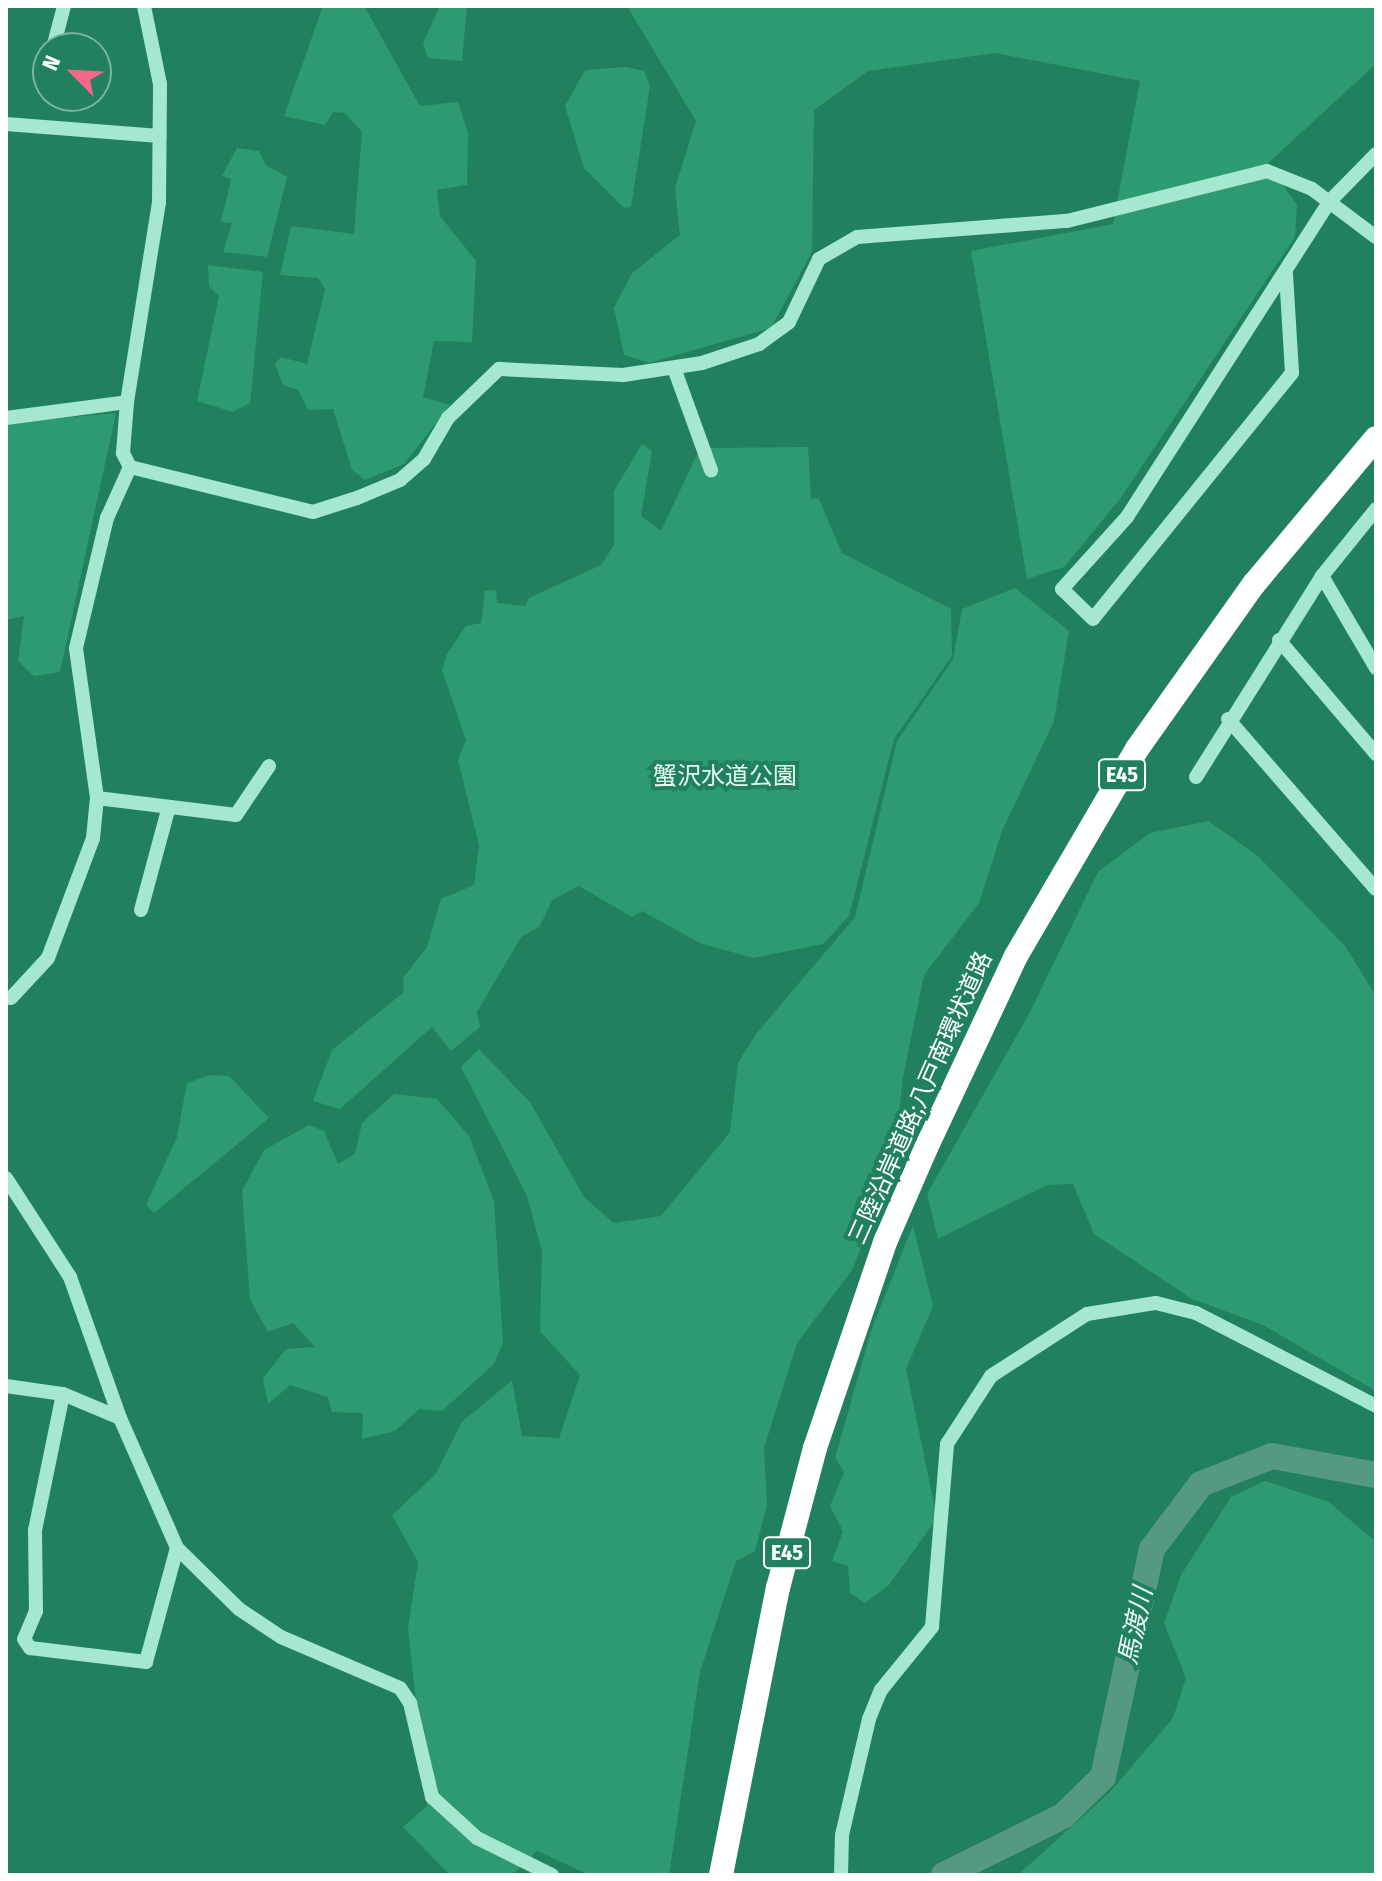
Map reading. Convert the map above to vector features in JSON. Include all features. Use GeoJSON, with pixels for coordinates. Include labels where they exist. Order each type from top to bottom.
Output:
{"type":"FeatureCollection","features":[{"type":"Feature","properties":{"kind":"highway","name":"三陸沿岸道路;八戸南環状道路"},"geometry":{"type":"LineString","coordinates":[[721,1875],[778,1588],[815,1448],[886,1240],[926,1148],[1016,956],[1137,749],[1254,584],[1376,438]]}},
{"type":"Feature","properties":{"kind":"street"},"geometry":{"type":"LineString","coordinates":[[57,32],[64,6]]}},
{"type":"Feature","properties":{"kind":"street"},"geometry":{"type":"LineString","coordinates":[[144,6],[159,70],[160,136],[154,263],[127,402],[123,453],[130,467],[243,500],[313,512],[400,480],[482,379],[499,369],[623,375],[674,368],[775,333],[789,322],[819,259],[857,237],[1067,221],[1267,171],[1330,201],[1376,237]]}},
{"type":"Feature","properties":{"kind":"street"},"geometry":{"type":"LineString","coordinates":[[6,124],[160,136]]}},
{"type":"Feature","properties":{"kind":"street"},"geometry":{"type":"LineString","coordinates":[[1286,274],[1292,373],[1093,619],[1062,589],[1127,517],[1286,274],[1330,201],[1376,154]]}},
{"type":"Feature","properties":{"kind":"street"},"geometry":{"type":"LineString","coordinates":[[674,368],[688,389],[711,470]]}},
{"type":"Feature","properties":{"kind":"street"},"geometry":{"type":"LineString","coordinates":[[6,418],[127,402]]}},
{"type":"Feature","properties":{"kind":"street"},"geometry":{"type":"LineString","coordinates":[[8,999],[48,958],[93,838],[97,798],[76,648],[107,518],[130,467]]}},
{"type":"Feature","properties":{"kind":"street"},"geometry":{"type":"LineString","coordinates":[[1196,777],[1228,719],[1279,640],[1322,576],[1376,509]]}},
{"type":"Feature","properties":{"kind":"street"},"geometry":{"type":"LineString","coordinates":[[1322,576],[1376,668]]}},
{"type":"Feature","properties":{"kind":"street"},"geometry":{"type":"LineString","coordinates":[[1279,640],[1376,754]]}},
{"type":"Feature","properties":{"kind":"street"},"geometry":{"type":"LineString","coordinates":[[1228,719],[1376,889]]}},
{"type":"Feature","properties":{"kind":"street"},"geometry":{"type":"LineString","coordinates":[[97,798],[168,810],[236,815],[269,766]]}},
{"type":"Feature","properties":{"kind":"street"},"geometry":{"type":"LineString","coordinates":[[141,910],[168,810]]}},
{"type":"Feature","properties":{"kind":"street"},"geometry":{"type":"LineString","coordinates":[[6,1178],[70,1277],[120,1418],[177,1548],[239,1609],[281,1637],[400,1688],[410,1703],[432,1797],[477,1838],[552,1875]]}},
{"type":"Feature","properties":{"kind":"street"},"geometry":{"type":"LineString","coordinates":[[841,1875],[842,1835],[869,1719],[881,1690],[932,1627],[947,1444],[991,1376],[1087,1314],[1156,1303],[1196,1313],[1376,1406]]}},
{"type":"Feature","properties":{"kind":"street"},"geometry":{"type":"LineString","coordinates":[[6,1386],[63,1394],[120,1418]]}},
{"type":"Feature","properties":{"kind":"street"},"geometry":{"type":"LineString","coordinates":[[63,1394],[35,1530],[36,1611],[24,1639],[30,1648],[146,1662],[177,1548]]}},
{"type":"Feature","properties":{"kind":"green space"},"geometry":{"type":"Polygon","coordinates":[[[323,6],[364,6],[420,106],[458,102],[468,133],[467,185],[437,190],[440,216],[476,261],[472,342],[434,341],[423,397],[450,405],[404,464],[365,480],[352,470],[333,409],[308,410],[298,390],[283,385],[275,364],[281,357],[307,364],[325,289],[318,278],[280,275],[291,226],[354,234],[362,132],[345,113],[333,112],[325,125],[284,116],[323,6]]]}},
{"type":"Feature","properties":{"kind":"green space"},"geometry":{"type":"Polygon","coordinates":[[[440,6],[467,6],[462,61],[428,58],[423,43],[440,6]]]}},
{"type":"Feature","properties":{"kind":"green space"},"geometry":{"type":"Polygon","coordinates":[[[627,6],[1376,6],[1376,64],[1268,163],[1297,205],[1295,237],[1120,499],[1064,567],[1027,579],[971,251],[1113,224],[1140,81],[995,53],[868,71],[814,110],[812,252],[771,328],[649,363],[624,355],[614,308],[632,273],[680,235],[675,188],[696,121],[627,6]]]}},
{"type":"Feature","properties":{"kind":"green space"},"geometry":{"type":"Polygon","coordinates":[[[627,67],[644,71],[650,86],[631,207],[624,208],[584,168],[565,106],[585,70],[627,67]]]}},
{"type":"Feature","properties":{"kind":"green space"},"geometry":{"type":"Polygon","coordinates":[[[237,148],[259,151],[266,165],[287,177],[267,257],[223,252],[232,223],[221,222],[231,179],[222,176],[237,148]]]}},
{"type":"Feature","properties":{"kind":"green space"},"geometry":{"type":"Polygon","coordinates":[[[208,265],[263,272],[250,403],[233,412],[197,401],[219,296],[209,286],[208,265]]]}},
{"type":"Feature","properties":{"kind":"green space"},"geometry":{"type":"Polygon","coordinates":[[[116,413],[60,672],[34,676],[18,661],[24,616],[6,620],[6,423],[116,413]]]}},
{"type":"Feature","properties":{"kind":"green space","name":"蟹沢水道公園"},"geometry":{"type":"Polygon","coordinates":[[[642,444],[652,451],[641,516],[661,531],[700,448],[808,447],[811,498],[819,499],[842,553],[951,609],[952,656],[894,739],[849,916],[823,944],[753,958],[700,943],[642,911],[632,917],[579,886],[552,900],[540,926],[521,937],[477,1012],[480,1027],[451,1051],[432,1027],[340,1109],[313,1101],[332,1050],[404,992],[403,978],[427,947],[441,899],[474,885],[479,845],[458,760],[466,740],[442,670],[447,654],[466,626],[481,623],[485,591],[496,590],[497,603],[525,606],[529,598],[601,565],[614,545],[614,491],[642,444]]]}},
{"type":"Feature","properties":{"kind":"green space"},"geometry":{"type":"Polygon","coordinates":[[[1015,588],[1069,631],[1054,721],[1002,831],[979,903],[924,975],[903,1077],[898,1121],[904,1144],[852,1270],[797,1343],[764,1448],[767,1505],[755,1551],[736,1561],[700,1672],[669,1875],[590,1875],[537,1851],[512,1875],[450,1875],[403,1827],[427,1806],[408,1628],[418,1562],[392,1515],[435,1475],[462,1422],[512,1380],[522,1436],[559,1438],[580,1375],[540,1331],[542,1251],[527,1196],[461,1067],[479,1049],[530,1102],[584,1197],[614,1223],[661,1216],[730,1132],[738,1063],[756,1034],[855,917],[897,741],[953,659],[962,609],[1015,588]]]}},
{"type":"Feature","properties":{"kind":"green space"},"geometry":{"type":"Polygon","coordinates":[[[1208,821],[1258,856],[1345,946],[1376,996],[1376,1391],[1263,1325],[1192,1299],[1094,1234],[1073,1184],[1047,1185],[938,1239],[927,1194],[1029,1014],[1098,872],[1150,833],[1208,821]]]}},
{"type":"Feature","properties":{"kind":"green space"},"geometry":{"type":"Polygon","coordinates":[[[210,1075],[229,1076],[269,1118],[154,1213],[146,1205],[177,1137],[187,1083],[210,1075]]]}},
{"type":"Feature","properties":{"kind":"green space"},"geometry":{"type":"Polygon","coordinates":[[[394,1094],[437,1099],[469,1136],[494,1201],[503,1343],[494,1364],[442,1411],[419,1409],[395,1431],[362,1439],[363,1413],[332,1412],[328,1397],[290,1385],[268,1404],[263,1378],[286,1349],[315,1347],[293,1323],[268,1332],[250,1299],[242,1191],[264,1150],[309,1125],[324,1131],[338,1164],[355,1154],[362,1123],[394,1094]]]}},
{"type":"Feature","properties":{"kind":"green space"},"geometry":{"type":"Polygon","coordinates":[[[913,1225],[933,1306],[906,1369],[937,1518],[889,1585],[865,1603],[850,1593],[848,1566],[832,1561],[843,1531],[830,1506],[844,1472],[835,1458],[871,1331],[913,1225]]]}},
{"type":"Feature","properties":{"kind":"green space"},"geometry":{"type":"Polygon","coordinates":[[[1265,1481],[1329,1502],[1376,1542],[1376,1875],[1018,1875],[1110,1792],[1173,1718],[1186,1678],[1164,1623],[1181,1575],[1231,1497],[1265,1481]]]}},
{"type":"Feature","properties":{"kind":"waterway","name":"馬渡川"},"geometry":{"type":"LineString","coordinates":[[944,1875],[1063,1816],[1103,1777],[1152,1549],[1201,1484],[1272,1456],[1376,1475]]}}]}
